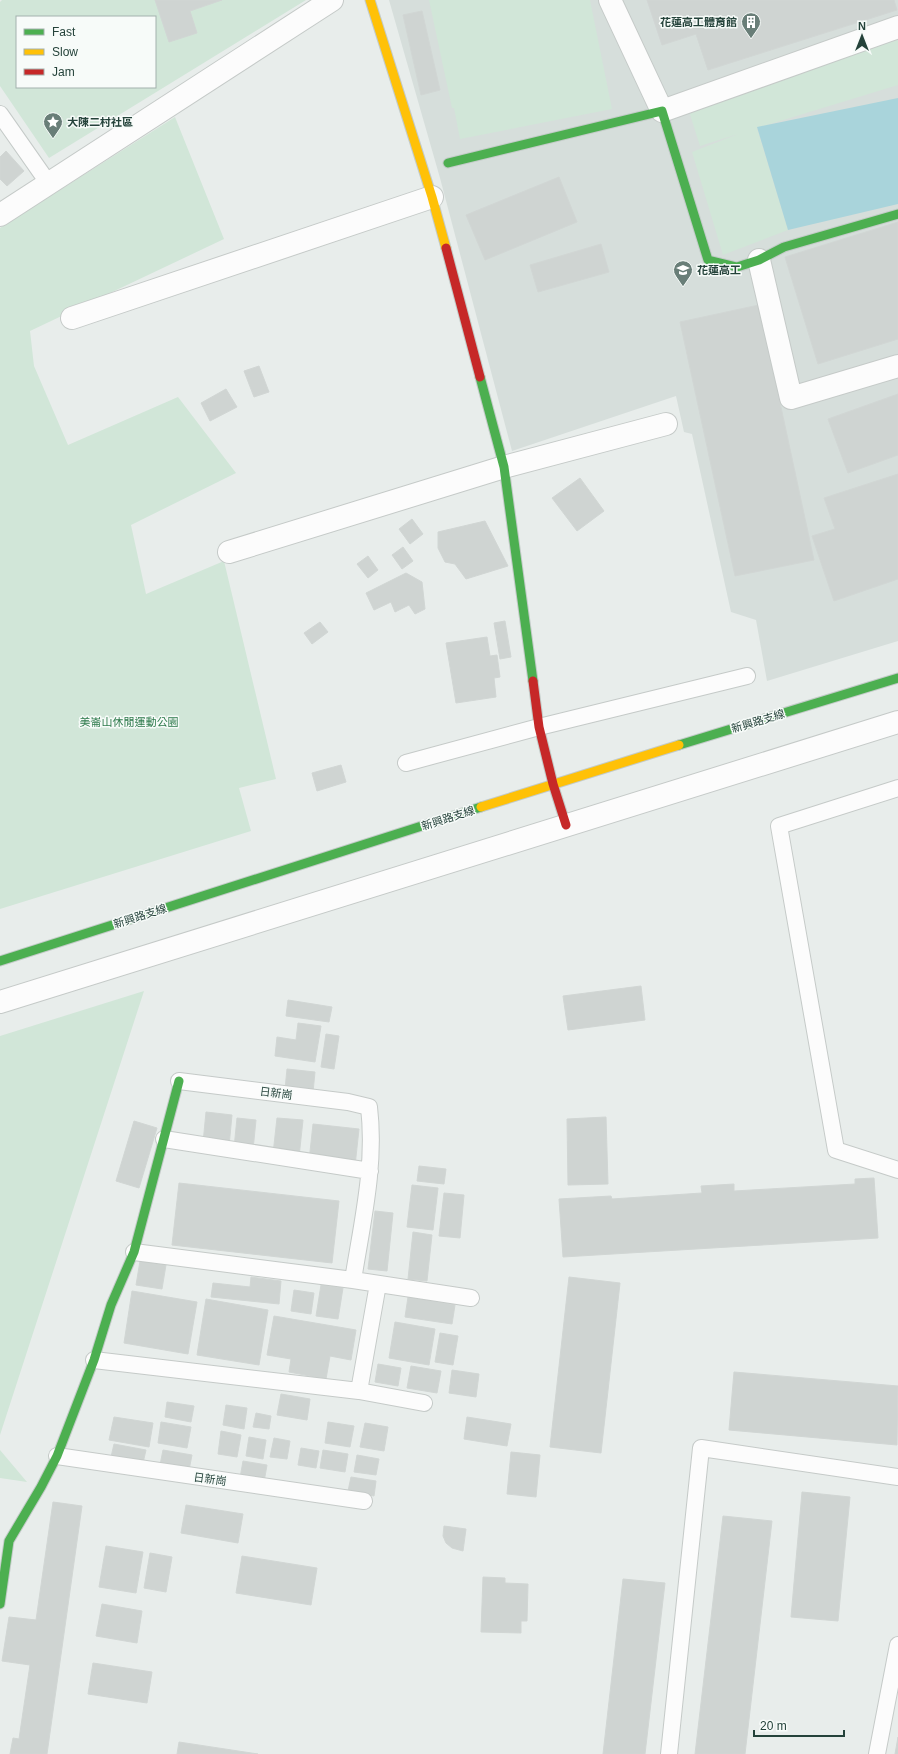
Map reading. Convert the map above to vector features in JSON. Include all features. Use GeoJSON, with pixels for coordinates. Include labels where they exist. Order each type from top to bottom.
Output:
{"type":"FeatureCollection","features":[{"type":"Feature","properties":{"kind":"street"},"geometry":{"type":"LineString","coordinates":[[0,215],[332,0]]}},
{"type":"Feature","properties":{"kind":"street"},"geometry":{"type":"LineString","coordinates":[[370,0],[432,197],[504,467],[539,727],[553,784],[566,825]]}},
{"type":"Feature","properties":{"kind":"street"},"geometry":{"type":"LineString","coordinates":[[610,0],[662,111],[708,260],[737,267],[759,260],[784,247],[898,214]]}},
{"type":"Feature","properties":{"kind":"street"},"geometry":{"type":"LineString","coordinates":[[448,163],[662,111],[898,27]]}},
{"type":"Feature","properties":{"kind":"street"},"geometry":{"type":"LineString","coordinates":[[72,318],[432,197]]}},
{"type":"Feature","properties":{"kind":"street"},"geometry":{"type":"LineString","coordinates":[[759,260],[791,398],[898,366]]}},
{"type":"Feature","properties":{"kind":"street"},"geometry":{"type":"LineString","coordinates":[[229,552],[504,467],[666,424]]}},
{"type":"Feature","properties":{"kind":"street","name":"新興路支線"},"geometry":{"type":"LineString","coordinates":[[0,961],[553,784],[898,678]]}},
{"type":"Feature","properties":{"kind":"street"},"geometry":{"type":"LineString","coordinates":[[0,1002],[898,722]]}},
{"type":"Feature","properties":{"kind":"street","name":"日新崗"},"geometry":{"type":"LineString","coordinates":[[0,1604],[4,1538],[41,1487],[57,1456],[94,1360],[111,1305],[134,1252],[179,1081]]}},
{"type":"Feature","properties":{"kind":"lane"},"geometry":{"type":"LineString","coordinates":[[0,114],[49,184]]}},
{"type":"Feature","properties":{"kind":"lane"},"geometry":{"type":"LineString","coordinates":[[406,763],[539,727],[747,676]]}},
{"type":"Feature","properties":{"kind":"lane"},"geometry":{"type":"LineString","coordinates":[[898,788],[779,826],[836,1150],[898,1170]]}},
{"type":"Feature","properties":{"kind":"lane","name":"日新崗"},"geometry":{"type":"LineString","coordinates":[[179,1081],[348,1102],[369,1107],[372,1130],[370,1171],[353,1280]]}},
{"type":"Feature","properties":{"kind":"lane"},"geometry":{"type":"LineString","coordinates":[[164,1139],[370,1171]]}},
{"type":"Feature","properties":{"kind":"lane"},"geometry":{"type":"LineString","coordinates":[[134,1252],[353,1280],[471,1298]]}},
{"type":"Feature","properties":{"kind":"lane"},"geometry":{"type":"LineString","coordinates":[[359,1391],[378,1284]]}},
{"type":"Feature","properties":{"kind":"lane"},"geometry":{"type":"LineString","coordinates":[[94,1360],[359,1391],[424,1403]]}},
{"type":"Feature","properties":{"kind":"lane"},"geometry":{"type":"LineString","coordinates":[[669,1754],[701,1448],[898,1477]]}},
{"type":"Feature","properties":{"kind":"lane","name":"日新崗"},"geometry":{"type":"LineString","coordinates":[[57,1456],[364,1501]]}},
{"type":"Feature","properties":{"kind":"lane"},"geometry":{"type":"LineString","coordinates":[[876,1754],[898,1645]]}},
{"type":"Feature","properties":{"kind":"shaded area","name":"花蓮高工"},"geometry":{"type":"Polygon","coordinates":[[[389,0],[898,0],[898,641],[767,681],[756,620],[731,612],[692,434],[684,432],[676,396],[512,451],[440,178],[389,0]]]}},
{"type":"Feature","properties":{"kind":"green space"},"geometry":{"type":"Polygon","coordinates":[[[2,0],[306,0],[49,158],[0,86],[0,2],[2,0]]]}},
{"type":"Feature","properties":{"kind":"green space"},"geometry":{"type":"Polygon","coordinates":[[[429,0],[590,0],[612,109],[460,139],[429,0]]]}},
{"type":"Feature","properties":{"kind":"green space"},"geometry":{"type":"Polygon","coordinates":[[[898,40],[898,85],[757,128],[788,230],[723,255],[692,152],[738,134],[700,146],[687,105],[898,40]]]}},
{"type":"Feature","properties":{"kind":"green space","name":"美崙山休閒運動公園"},"geometry":{"type":"Polygon","coordinates":[[[175,117],[224,239],[30,331],[34,366],[68,445],[178,397],[236,473],[131,525],[146,594],[224,561],[276,779],[239,788],[251,831],[0,909],[0,228],[175,117]]]}},
{"type":"Feature","properties":{"kind":"green space"},"geometry":{"type":"Polygon","coordinates":[[[144,991],[0,1435],[0,1036],[144,991]]]}},
{"type":"Feature","properties":{"kind":"green space"},"geometry":{"type":"Polygon","coordinates":[[[0,1450],[27,1482],[0,1478],[0,1450]]]}},
{"type":"Feature","properties":{"kind":"water"},"geometry":{"type":"Polygon","coordinates":[[[898,98],[898,204],[788,230],[757,127],[898,98]]]}},
{"type":"Feature","properties":{"kind":"building"},"geometry":{"type":"Polygon","coordinates":[[[155,0],[222,0],[190,11],[197,33],[169,42],[155,0]]]}},
{"type":"Feature","properties":{"kind":"building","name":"花蓮高工體育館"},"geometry":{"type":"Polygon","coordinates":[[[647,0],[894,0],[897,10],[708,70],[696,34],[662,45],[647,0]]]}},
{"type":"Feature","properties":{"kind":"building"},"geometry":{"type":"Polygon","coordinates":[[[422,11],[440,90],[421,95],[403,15],[422,11]]]}},
{"type":"Feature","properties":{"kind":"building"},"geometry":{"type":"Polygon","coordinates":[[[6,151],[24,171],[7,186],[0,179],[0,157],[6,151]]]}},
{"type":"Feature","properties":{"kind":"building"},"geometry":{"type":"Polygon","coordinates":[[[559,177],[577,222],[485,260],[466,215],[559,177]]]}},
{"type":"Feature","properties":{"kind":"building"},"geometry":{"type":"Polygon","coordinates":[[[898,222],[898,339],[818,364],[785,257],[898,222]]]}},
{"type":"Feature","properties":{"kind":"building"},"geometry":{"type":"Polygon","coordinates":[[[601,244],[609,272],[538,292],[530,265],[601,244]]]}},
{"type":"Feature","properties":{"kind":"building"},"geometry":{"type":"Polygon","coordinates":[[[759,305],[814,560],[735,576],[680,322],[759,305]]]}},
{"type":"Feature","properties":{"kind":"building"},"geometry":{"type":"Polygon","coordinates":[[[259,366],[269,392],[254,397],[244,371],[259,366]]]}},
{"type":"Feature","properties":{"kind":"building"},"geometry":{"type":"Polygon","coordinates":[[[226,389],[237,407],[210,421],[201,403],[226,389]]]}},
{"type":"Feature","properties":{"kind":"building"},"geometry":{"type":"Polygon","coordinates":[[[898,394],[898,455],[848,473],[828,419],[898,394]]]}},
{"type":"Feature","properties":{"kind":"building"},"geometry":{"type":"Polygon","coordinates":[[[898,474],[898,579],[834,601],[812,536],[835,529],[824,498],[898,474]]]}},
{"type":"Feature","properties":{"kind":"building"},"geometry":{"type":"Polygon","coordinates":[[[580,478],[604,511],[577,531],[552,498],[580,478]]]}},
{"type":"Feature","properties":{"kind":"building"},"geometry":{"type":"Polygon","coordinates":[[[412,519],[423,534],[410,544],[399,529],[412,519]]]}},
{"type":"Feature","properties":{"kind":"building"},"geometry":{"type":"Polygon","coordinates":[[[485,521],[508,566],[466,579],[455,564],[445,562],[438,548],[438,532],[485,521]]]}},
{"type":"Feature","properties":{"kind":"building"},"geometry":{"type":"Polygon","coordinates":[[[403,547],[413,561],[402,569],[392,555],[403,547]]]}},
{"type":"Feature","properties":{"kind":"building"},"geometry":{"type":"Polygon","coordinates":[[[368,556],[378,570],[368,578],[357,564],[368,556]]]}},
{"type":"Feature","properties":{"kind":"building"},"geometry":{"type":"Polygon","coordinates":[[[406,573],[422,582],[425,609],[415,614],[409,605],[395,612],[391,602],[374,610],[366,593],[406,573]]]}},
{"type":"Feature","properties":{"kind":"building"},"geometry":{"type":"Polygon","coordinates":[[[505,621],[511,657],[500,659],[494,623],[505,621]]]}},
{"type":"Feature","properties":{"kind":"building"},"geometry":{"type":"Polygon","coordinates":[[[320,622],[328,632],[312,644],[304,633],[320,622]]]}},
{"type":"Feature","properties":{"kind":"building"},"geometry":{"type":"Polygon","coordinates":[[[487,637],[490,656],[497,655],[500,677],[494,678],[496,697],[456,703],[446,643],[487,637]]]}},
{"type":"Feature","properties":{"kind":"building"},"geometry":{"type":"Polygon","coordinates":[[[341,765],[346,782],[317,791],[312,773],[341,765]]]}},
{"type":"Feature","properties":{"kind":"building"},"geometry":{"type":"Polygon","coordinates":[[[641,986],[645,1020],[568,1030],[563,996],[641,986]]]}},
{"type":"Feature","properties":{"kind":"building"},"geometry":{"type":"Polygon","coordinates":[[[288,1000],[332,1007],[329,1022],[286,1016],[288,1000]]]}},
{"type":"Feature","properties":{"kind":"building"},"geometry":{"type":"Polygon","coordinates":[[[298,1023],[321,1026],[315,1062],[275,1056],[277,1037],[296,1040],[298,1023]]]}},
{"type":"Feature","properties":{"kind":"building"},"geometry":{"type":"Polygon","coordinates":[[[326,1034],[339,1036],[334,1069],[321,1067],[326,1034]]]}},
{"type":"Feature","properties":{"kind":"building"},"geometry":{"type":"Polygon","coordinates":[[[287,1069],[315,1072],[313,1092],[285,1089],[287,1069]]]}},
{"type":"Feature","properties":{"kind":"building"},"geometry":{"type":"Polygon","coordinates":[[[206,1112],[232,1115],[229,1146],[203,1143],[206,1112]]]}},
{"type":"Feature","properties":{"kind":"building"},"geometry":{"type":"Polygon","coordinates":[[[606,1117],[608,1184],[568,1185],[567,1119],[606,1117]]]}},
{"type":"Feature","properties":{"kind":"building"},"geometry":{"type":"Polygon","coordinates":[[[237,1118],[256,1120],[253,1150],[234,1148],[237,1118]]]}},
{"type":"Feature","properties":{"kind":"building"},"geometry":{"type":"Polygon","coordinates":[[[277,1118],[303,1120],[299,1157],[273,1154],[277,1118]]]}},
{"type":"Feature","properties":{"kind":"building"},"geometry":{"type":"Polygon","coordinates":[[[134,1121],[157,1128],[139,1188],[116,1181],[134,1121]]]}},
{"type":"Feature","properties":{"kind":"building"},"geometry":{"type":"Polygon","coordinates":[[[313,1124],[359,1129],[355,1166],[309,1161],[313,1124]]]}},
{"type":"Feature","properties":{"kind":"building"},"geometry":{"type":"Polygon","coordinates":[[[419,1166],[446,1169],[444,1184],[417,1181],[419,1166]]]}},
{"type":"Feature","properties":{"kind":"building"},"geometry":{"type":"Polygon","coordinates":[[[874,1178],[878,1238],[563,1257],[559,1199],[611,1196],[612,1199],[702,1193],[701,1186],[734,1184],[734,1191],[855,1184],[855,1179],[874,1178]]]}},
{"type":"Feature","properties":{"kind":"building"},"geometry":{"type":"Polygon","coordinates":[[[179,1183],[339,1201],[332,1263],[172,1245],[179,1183]]]}},
{"type":"Feature","properties":{"kind":"building"},"geometry":{"type":"Polygon","coordinates":[[[412,1185],[438,1188],[433,1230],[407,1227],[412,1185]]]}},
{"type":"Feature","properties":{"kind":"building"},"geometry":{"type":"Polygon","coordinates":[[[444,1193],[464,1195],[460,1238],[439,1236],[444,1193]]]}},
{"type":"Feature","properties":{"kind":"building"},"geometry":{"type":"Polygon","coordinates":[[[375,1211],[393,1213],[387,1271],[368,1269],[375,1211]]]}},
{"type":"Feature","properties":{"kind":"building"},"geometry":{"type":"Polygon","coordinates":[[[413,1232],[432,1235],[427,1281],[408,1279],[413,1232]]]}},
{"type":"Feature","properties":{"kind":"building"},"geometry":{"type":"Polygon","coordinates":[[[140,1261],[166,1265],[162,1289],[136,1285],[140,1261]]]}},
{"type":"Feature","properties":{"kind":"building"},"geometry":{"type":"Polygon","coordinates":[[[251,1277],[281,1281],[279,1304],[211,1297],[213,1283],[250,1287],[251,1277]]]}},
{"type":"Feature","properties":{"kind":"building"},"geometry":{"type":"Polygon","coordinates":[[[569,1277],[620,1283],[601,1453],[550,1447],[569,1277]]]}},
{"type":"Feature","properties":{"kind":"building"},"geometry":{"type":"Polygon","coordinates":[[[321,1285],[343,1288],[338,1319],[316,1316],[321,1285]]]}},
{"type":"Feature","properties":{"kind":"building"},"geometry":{"type":"Polygon","coordinates":[[[294,1290],[314,1293],[311,1314],[291,1311],[294,1290]]]}},
{"type":"Feature","properties":{"kind":"building"},"geometry":{"type":"Polygon","coordinates":[[[132,1291],[197,1302],[188,1354],[124,1343],[132,1291]]]}},
{"type":"Feature","properties":{"kind":"building"},"geometry":{"type":"Polygon","coordinates":[[[408,1297],[455,1305],[452,1324],[405,1317],[408,1297]]]}},
{"type":"Feature","properties":{"kind":"building"},"geometry":{"type":"Polygon","coordinates":[[[206,1299],[268,1310],[259,1365],[197,1355],[206,1299]]]}},
{"type":"Feature","properties":{"kind":"building"},"geometry":{"type":"Polygon","coordinates":[[[274,1316],[356,1330],[351,1360],[330,1356],[326,1379],[289,1372],[291,1359],[267,1355],[274,1316]]]}},
{"type":"Feature","properties":{"kind":"building"},"geometry":{"type":"Polygon","coordinates":[[[395,1322],[435,1329],[429,1365],[389,1358],[395,1322]]]}},
{"type":"Feature","properties":{"kind":"building"},"geometry":{"type":"Polygon","coordinates":[[[440,1333],[458,1336],[453,1365],[435,1362],[440,1333]]]}},
{"type":"Feature","properties":{"kind":"building"},"geometry":{"type":"Polygon","coordinates":[[[378,1364],[401,1368],[398,1386],[375,1382],[378,1364]]]}},
{"type":"Feature","properties":{"kind":"building"},"geometry":{"type":"Polygon","coordinates":[[[411,1366],[441,1371],[437,1393],[407,1388],[411,1366]]]}},
{"type":"Feature","properties":{"kind":"building"},"geometry":{"type":"Polygon","coordinates":[[[452,1370],[479,1374],[476,1397],[449,1393],[452,1370]]]}},
{"type":"Feature","properties":{"kind":"building"},"geometry":{"type":"Polygon","coordinates":[[[734,1372],[898,1386],[897,1445],[729,1430],[734,1372]]]}},
{"type":"Feature","properties":{"kind":"building"},"geometry":{"type":"Polygon","coordinates":[[[281,1394],[310,1399],[307,1420],[277,1415],[281,1394]]]}},
{"type":"Feature","properties":{"kind":"building"},"geometry":{"type":"Polygon","coordinates":[[[167,1402],[194,1406],[191,1422],[165,1417],[167,1402]]]}},
{"type":"Feature","properties":{"kind":"building"},"geometry":{"type":"Polygon","coordinates":[[[226,1405],[247,1408],[244,1429],[223,1425],[226,1405]]]}},
{"type":"Feature","properties":{"kind":"building"},"geometry":{"type":"Polygon","coordinates":[[[256,1413],[271,1416],[269,1429],[253,1427],[256,1413]]]}},
{"type":"Feature","properties":{"kind":"building"},"geometry":{"type":"Polygon","coordinates":[[[114,1417],[153,1423],[149,1447],[109,1440],[114,1417]]]}},
{"type":"Feature","properties":{"kind":"building"},"geometry":{"type":"Polygon","coordinates":[[[467,1417],[511,1424],[507,1446],[464,1439],[467,1417]]]}},
{"type":"Feature","properties":{"kind":"building"},"geometry":{"type":"Polygon","coordinates":[[[161,1422],[191,1427],[187,1448],[158,1443],[161,1422]]]}},
{"type":"Feature","properties":{"kind":"building"},"geometry":{"type":"Polygon","coordinates":[[[328,1422],[354,1426],[350,1447],[325,1443],[328,1422]]]}},
{"type":"Feature","properties":{"kind":"building"},"geometry":{"type":"Polygon","coordinates":[[[365,1423],[388,1427],[384,1451],[360,1447],[365,1423]]]}},
{"type":"Feature","properties":{"kind":"building"},"geometry":{"type":"Polygon","coordinates":[[[221,1431],[241,1435],[237,1457],[218,1454],[221,1431]]]}},
{"type":"Feature","properties":{"kind":"building"},"geometry":{"type":"Polygon","coordinates":[[[249,1437],[266,1440],[263,1459],[246,1456],[249,1437]]]}},
{"type":"Feature","properties":{"kind":"building"},"geometry":{"type":"Polygon","coordinates":[[[274,1438],[290,1441],[287,1459],[270,1457],[274,1438]]]}},
{"type":"Feature","properties":{"kind":"building"},"geometry":{"type":"Polygon","coordinates":[[[114,1444],[146,1450],[143,1463],[111,1457],[114,1444]]]}},
{"type":"Feature","properties":{"kind":"building"},"geometry":{"type":"Polygon","coordinates":[[[301,1448],[319,1451],[316,1468],[298,1465],[301,1448]]]}},
{"type":"Feature","properties":{"kind":"building"},"geometry":{"type":"Polygon","coordinates":[[[163,1450],[192,1455],[189,1470],[160,1465],[163,1450]]]}},
{"type":"Feature","properties":{"kind":"building"},"geometry":{"type":"Polygon","coordinates":[[[323,1450],[348,1454],[345,1472],[320,1468],[323,1450]]]}},
{"type":"Feature","properties":{"kind":"building"},"geometry":{"type":"Polygon","coordinates":[[[511,1452],[540,1455],[536,1497],[507,1494],[511,1452]]]}},
{"type":"Feature","properties":{"kind":"building"},"geometry":{"type":"Polygon","coordinates":[[[357,1455],[379,1459],[376,1475],[354,1472],[357,1455]]]}},
{"type":"Feature","properties":{"kind":"building"},"geometry":{"type":"Polygon","coordinates":[[[243,1461],[267,1465],[264,1482],[240,1478],[243,1461]]]}},
{"type":"Feature","properties":{"kind":"building"},"geometry":{"type":"Polygon","coordinates":[[[351,1477],[376,1481],[374,1496],[348,1491],[351,1477]]]}},
{"type":"Feature","properties":{"kind":"building"},"geometry":{"type":"Polygon","coordinates":[[[802,1492],[850,1497],[838,1621],[791,1617],[802,1492]]]}},
{"type":"Feature","properties":{"kind":"building"},"geometry":{"type":"Polygon","coordinates":[[[53,1502],[82,1506],[47,1754],[10,1754],[13,1738],[19,1739],[30,1665],[2,1661],[9,1617],[36,1620],[53,1502]]]}},
{"type":"Feature","properties":{"kind":"building"},"geometry":{"type":"Polygon","coordinates":[[[186,1505],[243,1514],[238,1543],[181,1533],[186,1505]]]}},
{"type":"Feature","properties":{"kind":"building"},"geometry":{"type":"Polygon","coordinates":[[[723,1516],[772,1521],[745,1754],[695,1754],[723,1516]]]}},
{"type":"Feature","properties":{"kind":"building"},"geometry":{"type":"Polygon","coordinates":[[[444,1526],[466,1529],[463,1551],[452,1548],[446,1543],[443,1536],[444,1526]]]}},
{"type":"Feature","properties":{"kind":"building"},"geometry":{"type":"Polygon","coordinates":[[[106,1546],[143,1552],[136,1593],[99,1587],[106,1546]]]}},
{"type":"Feature","properties":{"kind":"building"},"geometry":{"type":"Polygon","coordinates":[[[150,1553],[172,1557],[166,1592],[144,1588],[150,1553]]]}},
{"type":"Feature","properties":{"kind":"building"},"geometry":{"type":"Polygon","coordinates":[[[242,1556],[317,1568],[311,1605],[236,1593],[242,1556]]]}},
{"type":"Feature","properties":{"kind":"building"},"geometry":{"type":"Polygon","coordinates":[[[483,1577],[505,1578],[505,1583],[528,1584],[527,1621],[521,1621],[521,1633],[481,1632],[483,1577]]]}},
{"type":"Feature","properties":{"kind":"building"},"geometry":{"type":"Polygon","coordinates":[[[623,1579],[665,1583],[645,1754],[603,1754],[623,1579]]]}},
{"type":"Feature","properties":{"kind":"building"},"geometry":{"type":"Polygon","coordinates":[[[102,1604],[142,1611],[137,1643],[96,1636],[102,1604]]]}},
{"type":"Feature","properties":{"kind":"building"},"geometry":{"type":"Polygon","coordinates":[[[93,1663],[152,1672],[147,1703],[88,1694],[93,1663]]]}},
{"type":"Feature","properties":{"kind":"building"},"geometry":{"type":"Polygon","coordinates":[[[898,1737],[898,1754],[895,1754],[898,1737]]]}},
{"type":"Feature","properties":{"kind":"building"},"geometry":{"type":"Polygon","coordinates":[[[179,1742],[258,1754],[177,1754],[179,1742]]]}},
{"type":"Feature","properties":{"kind":"traffic: fast"},"geometry":{"type":"LineString","coordinates":[[448,163],[662,111],[708,260],[737,267],[759,260],[784,247],[898,214]]}},
{"type":"Feature","properties":{"kind":"traffic: fast"},"geometry":{"type":"LineString","coordinates":[[480,377],[504,467],[533,681]]}},
{"type":"Feature","properties":{"kind":"traffic: fast"},"geometry":{"type":"LineString","coordinates":[[679,745],[898,678]]}},
{"type":"Feature","properties":{"kind":"traffic: fast"},"geometry":{"type":"LineString","coordinates":[[0,961],[481,807]]}},
{"type":"Feature","properties":{"kind":"traffic: fast"},"geometry":{"type":"LineString","coordinates":[[0,1604],[9,1541],[41,1487],[57,1456],[94,1360],[111,1305],[134,1252],[179,1081]]}},
{"type":"Feature","properties":{"kind":"traffic: slow"},"geometry":{"type":"LineString","coordinates":[[370,0],[432,197],[446,248]]}},
{"type":"Feature","properties":{"kind":"traffic: slow"},"geometry":{"type":"LineString","coordinates":[[481,807],[679,745]]}},
{"type":"Feature","properties":{"kind":"traffic: jam"},"geometry":{"type":"LineString","coordinates":[[446,248],[480,377]]}},
{"type":"Feature","properties":{"kind":"traffic: jam"},"geometry":{"type":"LineString","coordinates":[[533,681],[539,727],[553,784],[566,825]]}},
{"type":"Feature","properties":{"kind":"place","name":"花蓮高工體育館"},"geometry":{"type":"Point","coordinates":[751,39]}},
{"type":"Feature","properties":{"kind":"place","name":"大陳二村社區"},"geometry":{"type":"Point","coordinates":[53,139]}},
{"type":"Feature","properties":{"kind":"place","name":"花蓮高工"},"geometry":{"type":"Point","coordinates":[683,287]}}]}
